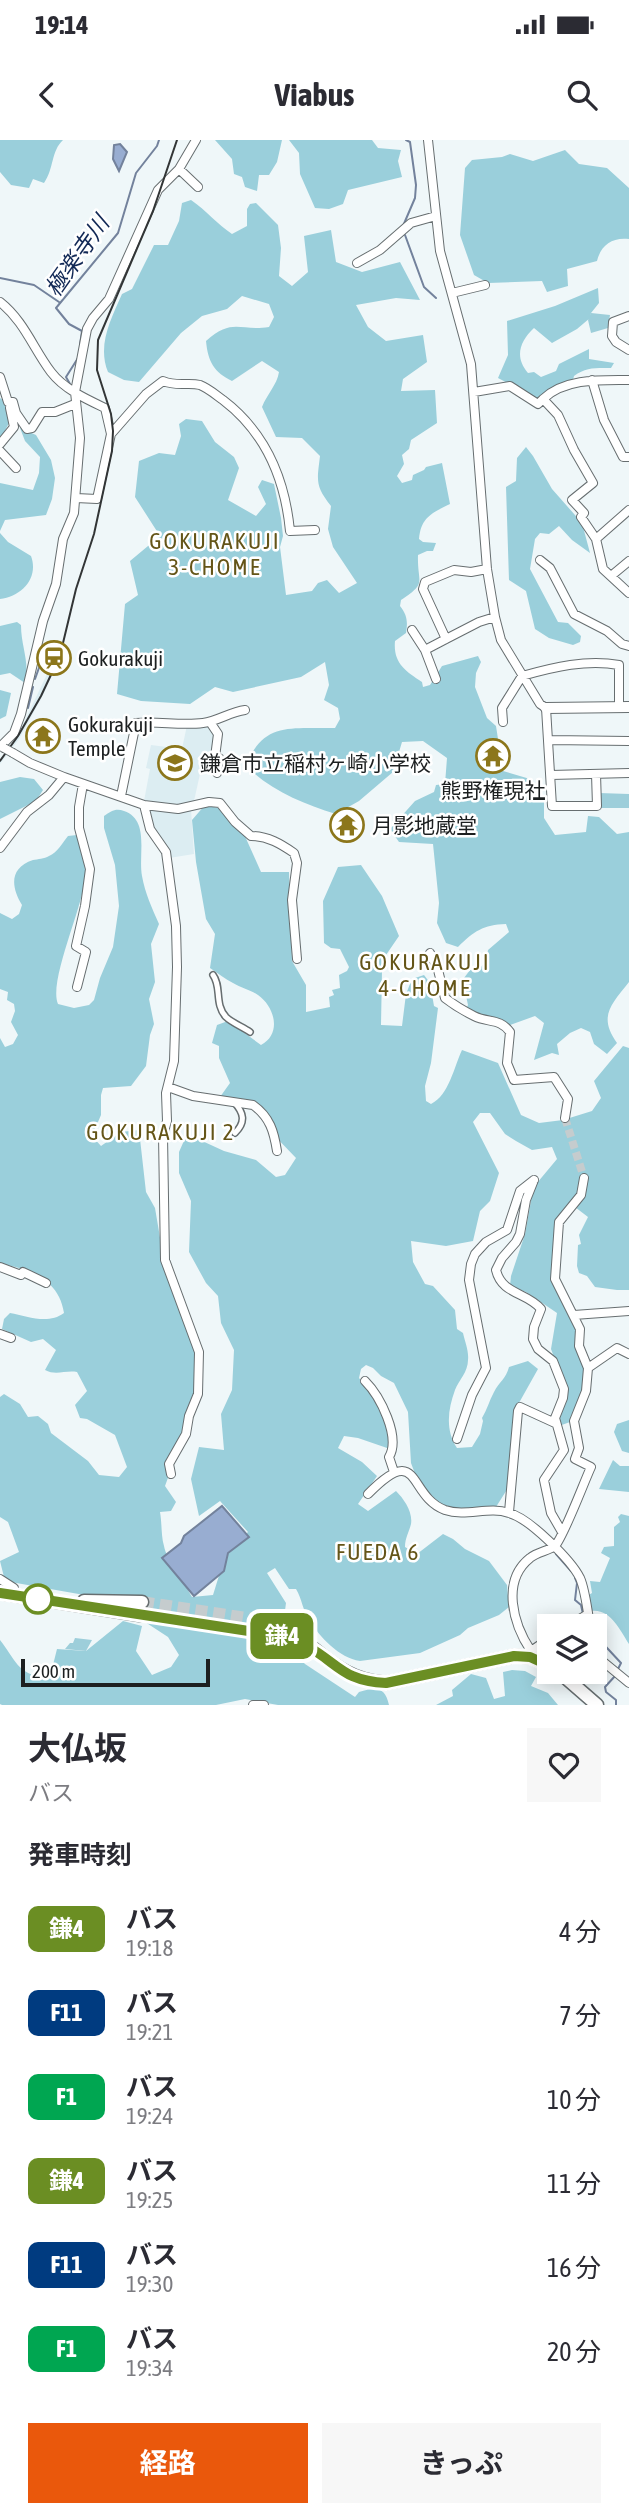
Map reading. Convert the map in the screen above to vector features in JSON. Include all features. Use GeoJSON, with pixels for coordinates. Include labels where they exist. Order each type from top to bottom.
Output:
{"type":"FeatureCollection","features":[{"type":"Feature","properties":{"kind":"main road"},"geometry":{"type":"LineString","coordinates":[[6,1594],[49,1601],[141,1608]]}},
{"type":"Feature","properties":{"kind":"main road"},"geometry":{"type":"LineString","coordinates":[[259,1626],[308,1646],[335,1668],[355,1678],[386,1683],[500,1658],[530,1654],[537,1658]]}},
{"type":"Feature","properties":{"kind":"main road"},"geometry":{"type":"LineString","coordinates":[[573,1684],[597,1705]]}},
{"type":"Feature","properties":{"kind":"street"},"geometry":{"type":"LineString","coordinates":[[196,140],[179,169],[158,190],[109,299],[87,329],[75,392],[80,438],[74,513],[63,539],[56,584],[43,621],[21,714],[14,733],[2,747],[30,764],[144,805],[178,808],[209,802],[220,803],[251,836],[277,842],[294,853],[297,863],[292,900],[297,959]]}},
{"type":"Feature","properties":{"kind":"street"},"geometry":{"type":"LineString","coordinates":[[428,140],[440,251],[467,348],[474,392],[487,569],[500,640],[522,676],[540,704],[546,708],[624,707],[620,665],[600,662],[560,666],[522,676],[502,708],[503,722]]}},
{"type":"Feature","properties":{"kind":"street"},"geometry":{"type":"LineString","coordinates":[[179,169],[198,187]]}},
{"type":"Feature","properties":{"kind":"street"},"geometry":{"type":"LineString","coordinates":[[357,264],[380,250],[411,223],[436,216]]}},
{"type":"Feature","properties":{"kind":"street"},"geometry":{"type":"LineString","coordinates":[[452,293],[485,285]]}},
{"type":"Feature","properties":{"kind":"street"},"geometry":{"type":"LineString","coordinates":[[0,302],[22,326],[53,375],[75,392],[105,408],[111,435],[97,499],[76,498]]}},
{"type":"Feature","properties":{"kind":"street"},"geometry":{"type":"LineString","coordinates":[[629,316],[613,322],[612,330],[616,342],[629,351]]}},
{"type":"Feature","properties":{"kind":"street"},"geometry":{"type":"LineString","coordinates":[[0,377],[14,427],[0,444]]}},
{"type":"Feature","properties":{"kind":"street"},"geometry":{"type":"LineString","coordinates":[[474,392],[510,386],[538,404],[551,391],[592,380],[629,380]]}},
{"type":"Feature","properties":{"kind":"street"},"geometry":{"type":"LineString","coordinates":[[592,380],[604,420],[623,457],[629,457]]}},
{"type":"Feature","properties":{"kind":"street"},"geometry":{"type":"LineString","coordinates":[[111,435],[146,394],[163,381],[174,386],[199,385],[243,416],[267,449],[289,515],[290,531],[315,530]]}},
{"type":"Feature","properties":{"kind":"street"},"geometry":{"type":"LineString","coordinates":[[543,399],[558,415],[593,483],[572,500],[584,513],[581,517],[596,539],[603,569],[629,593]]}},
{"type":"Feature","properties":{"kind":"street"},"geometry":{"type":"LineString","coordinates":[[8,402],[13,402],[16,413],[27,429],[32,428],[42,412],[55,412],[75,404]]}},
{"type":"Feature","properties":{"kind":"street"},"geometry":{"type":"LineString","coordinates":[[0,451],[16,468]]}},
{"type":"Feature","properties":{"kind":"street"},"geometry":{"type":"LineString","coordinates":[[596,539],[629,510]]}},
{"type":"Feature","properties":{"kind":"street"},"geometry":{"type":"LineString","coordinates":[[540,560],[551,568],[574,614],[629,646]]}},
{"type":"Feature","properties":{"kind":"street"},"geometry":{"type":"LineString","coordinates":[[611,576],[629,561]]}},
{"type":"Feature","properties":{"kind":"street"},"geometry":{"type":"LineString","coordinates":[[446,639],[423,585],[454,570],[471,572],[487,569]]}},
{"type":"Feature","properties":{"kind":"street"},"geometry":{"type":"LineString","coordinates":[[425,650],[479,622],[495,617]]}},
{"type":"Feature","properties":{"kind":"street"},"geometry":{"type":"LineString","coordinates":[[412,629],[425,650],[436,679]]}},
{"type":"Feature","properties":{"kind":"street"},"geometry":{"type":"LineString","coordinates":[[546,708],[552,806],[597,806],[596,774]]}},
{"type":"Feature","properties":{"kind":"street"},"geometry":{"type":"LineString","coordinates":[[121,796],[136,723],[210,722],[230,712],[245,710]]}},
{"type":"Feature","properties":{"kind":"street"},"geometry":{"type":"LineString","coordinates":[[210,722],[218,734],[215,757],[219,758],[217,773]]}},
{"type":"Feature","properties":{"kind":"street"},"geometry":{"type":"LineString","coordinates":[[550,740],[629,741]]}},
{"type":"Feature","properties":{"kind":"street"},"geometry":{"type":"LineString","coordinates":[[551,775],[629,773]]}},
{"type":"Feature","properties":{"kind":"street"},"geometry":{"type":"LineString","coordinates":[[0,848],[27,812],[64,777]]}},
{"type":"Feature","properties":{"kind":"street"},"geometry":{"type":"LineString","coordinates":[[77,987],[86,952],[76,946],[90,869],[79,828],[83,784]]}},
{"type":"Feature","properties":{"kind":"street"},"geometry":{"type":"LineString","coordinates":[[144,805],[150,829],[166,852],[176,926],[174,1061],[166,1093],[167,1121],[163,1135],[165,1260],[199,1352],[200,1374],[198,1394],[189,1416],[186,1434],[169,1464],[171,1475]]}},
{"type":"Feature","properties":{"kind":"street"},"geometry":{"type":"LineString","coordinates":[[430,953],[438,970],[445,998],[475,1017],[497,1021],[508,1028],[510,1032],[507,1063],[514,1080],[554,1077],[568,1100],[565,1118]]}},
{"type":"Feature","properties":{"kind":"street"},"geometry":{"type":"LineString","coordinates":[[213,975],[218,985],[218,1000],[226,1017],[250,1032]]}},
{"type":"Feature","properties":{"kind":"street"},"geometry":{"type":"LineString","coordinates":[[168,1087],[194,1096],[253,1105],[260,1110],[274,1130],[277,1151]]}},
{"type":"Feature","properties":{"kind":"street"},"geometry":{"type":"LineString","coordinates":[[234,1102],[242,1111],[243,1120],[242,1126],[235,1132]]}},
{"type":"Feature","properties":{"kind":"street"},"geometry":{"type":"LineString","coordinates":[[537,1648],[530,1654],[515,1615],[512,1587],[516,1575],[530,1558],[555,1546],[591,1466],[575,1459],[579,1448],[574,1428],[574,1421],[586,1391],[588,1368],[579,1346],[580,1329],[555,1279],[559,1222],[581,1195],[584,1178]]}},
{"type":"Feature","properties":{"kind":"street"},"geometry":{"type":"LineString","coordinates":[[457,1439],[472,1395],[486,1368],[469,1280],[471,1264],[475,1254],[486,1242],[507,1230],[520,1191],[534,1180],[526,1200],[520,1234],[496,1269],[506,1288],[534,1302],[541,1309],[534,1327],[533,1339],[538,1349],[553,1361],[564,1389],[555,1423],[564,1450],[544,1480],[551,1513],[562,1532]]}},
{"type":"Feature","properties":{"kind":"street"},"geometry":{"type":"LineString","coordinates":[[0,1267],[21,1275],[23,1272],[29,1273],[47,1283]]}},
{"type":"Feature","properties":{"kind":"street"},"geometry":{"type":"LineString","coordinates":[[574,1315],[629,1311]]}},
{"type":"Feature","properties":{"kind":"street"},"geometry":{"type":"LineString","coordinates":[[0,1334],[11,1338]]}},
{"type":"Feature","properties":{"kind":"street"},"geometry":{"type":"LineString","coordinates":[[588,1368],[617,1348],[629,1354]]}},
{"type":"Feature","properties":{"kind":"street"},"geometry":{"type":"LineString","coordinates":[[365,1381],[371,1387],[392,1427],[392,1452],[389,1457],[394,1472]]}},
{"type":"Feature","properties":{"kind":"street"},"geometry":{"type":"LineString","coordinates":[[509,1512],[518,1410],[520,1407],[555,1423]]}},
{"type":"Feature","properties":{"kind":"street"},"geometry":{"type":"LineString","coordinates":[[368,1494],[394,1472],[410,1473],[434,1505],[446,1510],[463,1513],[509,1512],[555,1546],[580,1579],[588,1614]]}},
{"type":"Feature","properties":{"kind":"street"},"geometry":{"type":"LineString","coordinates":[[0,1578],[14,1588],[6,1594]]}},
{"type":"Feature","properties":{"kind":"street"},"geometry":{"type":"LineString","coordinates":[[607,1665],[629,1683]]}},
{"type":"Feature","properties":{"kind":"street"},"geometry":{"type":"LineString","coordinates":[[253,1705],[264,1705]]}},
{"type":"Feature","properties":{"kind":"shaded area"},"geometry":{"type":"Polygon","coordinates":[[[0,140],[63,140],[56,149],[44,183],[33,179],[29,188],[11,185],[0,172],[0,140]]]}},
{"type":"Feature","properties":{"kind":"shaded area"},"geometry":{"type":"Polygon","coordinates":[[[215,140],[282,140],[277,162],[269,175],[259,175],[257,191],[245,187],[242,177],[234,174],[232,159],[215,140]]]}},
{"type":"Feature","properties":{"kind":"shaded area"},"geometry":{"type":"Polygon","coordinates":[[[289,140],[372,140],[378,148],[401,150],[398,161],[402,177],[348,190],[343,204],[329,209],[315,208],[300,174],[299,153],[289,140]]]}},
{"type":"Feature","properties":{"kind":"shaded area"},"geometry":{"type":"Polygon","coordinates":[[[120,144],[127,152],[119,171],[113,159],[114,145],[120,144]]]}},
{"type":"Feature","properties":{"kind":"shaded area"},"geometry":{"type":"Polygon","coordinates":[[[565,150],[579,164],[607,168],[629,188],[629,239],[617,239],[608,243],[597,261],[567,269],[568,286],[547,292],[542,281],[488,283],[474,275],[460,235],[465,168],[472,160],[510,154],[533,161],[565,150]]]}},
{"type":"Feature","properties":{"kind":"shaded area"},"geometry":{"type":"Polygon","coordinates":[[[191,200],[232,234],[247,226],[247,209],[250,204],[256,203],[278,225],[281,248],[279,276],[292,286],[308,272],[304,236],[331,230],[336,262],[362,272],[400,262],[420,300],[396,298],[356,305],[368,327],[386,341],[423,335],[427,362],[403,379],[401,391],[435,390],[437,423],[411,440],[409,449],[402,455],[404,464],[397,476],[402,483],[412,480],[413,475],[426,467],[442,463],[450,504],[433,513],[422,526],[419,539],[436,543],[433,551],[418,555],[418,585],[401,600],[400,606],[406,615],[407,629],[406,633],[395,641],[396,655],[401,666],[422,682],[423,687],[430,685],[442,666],[478,656],[481,662],[476,673],[475,687],[487,718],[496,726],[503,771],[530,779],[544,802],[544,818],[555,835],[586,832],[588,816],[599,817],[617,834],[629,832],[629,982],[609,1011],[608,1025],[617,1043],[607,1054],[594,1044],[590,1032],[581,1028],[557,1044],[559,1055],[552,1053],[534,1060],[544,1023],[535,1016],[507,1026],[466,1009],[467,988],[464,978],[470,970],[477,970],[486,962],[488,950],[509,932],[506,924],[479,930],[458,947],[446,943],[437,923],[439,903],[433,844],[399,842],[390,829],[415,801],[434,792],[436,785],[445,784],[447,758],[423,741],[402,742],[393,772],[359,801],[336,814],[288,796],[247,767],[253,752],[270,734],[293,728],[335,728],[340,719],[338,708],[324,700],[329,685],[325,662],[301,677],[233,692],[215,687],[190,704],[141,701],[117,694],[125,604],[138,595],[130,561],[160,536],[135,497],[139,461],[159,453],[175,455],[181,436],[179,424],[186,419],[202,421],[215,442],[234,457],[239,468],[228,500],[256,516],[266,504],[258,487],[262,480],[274,484],[283,536],[280,547],[286,595],[312,591],[318,583],[327,580],[339,593],[357,583],[333,547],[328,529],[331,506],[318,483],[320,456],[302,438],[276,437],[262,407],[279,372],[262,361],[232,381],[216,370],[208,355],[206,341],[223,329],[269,327],[274,317],[269,304],[242,296],[227,309],[202,316],[181,333],[139,382],[124,380],[108,372],[105,342],[122,294],[132,289],[154,245],[168,245],[179,221],[182,203],[191,200]]]}},
{"type":"Feature","properties":{"kind":"shaded area"},"geometry":{"type":"Polygon","coordinates":[[[598,288],[599,303],[590,318],[552,343],[534,328],[525,338],[520,355],[528,373],[534,372],[541,377],[556,371],[559,364],[589,349],[589,359],[614,363],[611,368],[583,371],[574,376],[573,380],[538,399],[498,378],[508,355],[507,321],[555,306],[598,288]]]}},
{"type":"Feature","properties":{"kind":"shaded area"},"geometry":{"type":"Polygon","coordinates":[[[591,313],[610,315],[608,328],[591,333],[588,320],[591,313]]]}},
{"type":"Feature","properties":{"kind":"shaded area"},"geometry":{"type":"Polygon","coordinates":[[[0,398],[4,401],[9,423],[0,440],[0,398]]]}},
{"type":"Feature","properties":{"kind":"shaded area"},"geometry":{"type":"Polygon","coordinates":[[[20,428],[36,435],[51,460],[55,478],[52,499],[46,515],[5,520],[0,531],[0,483],[33,490],[39,473],[40,457],[25,441],[20,428]]]}},
{"type":"Feature","properties":{"kind":"shaded area"},"geometry":{"type":"Polygon","coordinates":[[[526,447],[552,489],[582,523],[590,553],[559,526],[549,534],[540,533],[535,539],[530,569],[558,622],[568,623],[581,636],[580,642],[573,645],[549,638],[535,629],[526,591],[509,580],[506,487],[516,481],[517,458],[526,447]]]}},
{"type":"Feature","properties":{"kind":"shaded area"},"geometry":{"type":"Polygon","coordinates":[[[0,533],[8,542],[31,556],[33,572],[22,590],[0,599],[0,533]]]}},
{"type":"Feature","properties":{"kind":"shaded area"},"geometry":{"type":"Polygon","coordinates":[[[17,622],[21,625],[26,661],[25,683],[10,673],[0,675],[0,626],[17,622]]]}},
{"type":"Feature","properties":{"kind":"shaded area"},"geometry":{"type":"Polygon","coordinates":[[[61,643],[56,667],[42,697],[19,739],[0,764],[0,759],[19,733],[49,670],[43,667],[46,658],[56,661],[61,643]]]}},
{"type":"Feature","properties":{"kind":"shaded area"},"geometry":{"type":"Polygon","coordinates":[[[0,690],[11,693],[6,716],[0,719],[0,690]]]}},
{"type":"Feature","properties":{"kind":"shaded area","name":"鎌倉市立稲村ヶ崎小学校"},"geometry":{"type":"Polygon","coordinates":[[[210,724],[216,733],[213,757],[204,756],[194,801],[178,805],[144,801],[150,769],[146,768],[151,745],[182,749],[187,725],[210,724]]]}},
{"type":"Feature","properties":{"kind":"shaded area"},"geometry":{"type":"Polygon","coordinates":[[[20,777],[34,779],[43,790],[36,801],[0,819],[0,782],[20,777]]]}},
{"type":"Feature","properties":{"kind":"shaded area"},"geometry":{"type":"Polygon","coordinates":[[[599,793],[629,794],[629,808],[599,808],[599,793]]]}},
{"type":"Feature","properties":{"kind":"shaded area"},"geometry":{"type":"Polygon","coordinates":[[[205,805],[222,809],[244,834],[261,872],[289,872],[292,961],[306,985],[306,1012],[330,1007],[329,997],[334,995],[332,990],[340,988],[339,975],[349,967],[340,949],[331,948],[324,943],[323,901],[338,867],[361,865],[382,896],[399,936],[386,955],[382,970],[381,1025],[402,1026],[406,994],[412,979],[424,975],[430,983],[434,1006],[438,1008],[431,1063],[425,1086],[426,1101],[431,1104],[447,1087],[462,1050],[498,1063],[521,1115],[539,1123],[563,1120],[592,1111],[601,1098],[594,1081],[623,1046],[629,1048],[629,1290],[595,1287],[587,1276],[579,1273],[579,1235],[588,1217],[571,1204],[556,1220],[553,1268],[577,1327],[585,1361],[584,1385],[577,1410],[571,1415],[570,1422],[559,1426],[560,1411],[568,1395],[551,1349],[557,1313],[526,1292],[510,1286],[525,1234],[532,1195],[537,1183],[557,1159],[552,1147],[532,1150],[505,1134],[490,1113],[480,1113],[473,1122],[499,1173],[490,1201],[480,1211],[473,1241],[446,1246],[411,1241],[413,1262],[425,1284],[433,1286],[455,1310],[457,1329],[463,1333],[467,1350],[467,1368],[455,1390],[449,1412],[449,1427],[457,1448],[472,1447],[480,1434],[482,1418],[492,1395],[509,1367],[528,1361],[538,1369],[515,1410],[508,1488],[496,1507],[456,1510],[434,1502],[420,1487],[411,1463],[408,1412],[394,1383],[366,1365],[361,1369],[359,1378],[385,1409],[390,1449],[344,1436],[338,1448],[362,1462],[377,1476],[358,1504],[368,1511],[396,1491],[411,1515],[405,1547],[417,1554],[443,1534],[453,1539],[465,1549],[489,1561],[507,1585],[509,1607],[499,1615],[420,1653],[360,1661],[345,1656],[324,1640],[313,1627],[296,1589],[289,1589],[275,1568],[267,1573],[286,1603],[284,1618],[259,1613],[255,1636],[289,1648],[305,1664],[355,1697],[365,1690],[382,1691],[389,1705],[278,1705],[245,1699],[216,1705],[2,1705],[0,1640],[23,1669],[35,1676],[44,1677],[52,1669],[57,1649],[86,1651],[123,1621],[142,1626],[136,1651],[152,1675],[171,1667],[179,1655],[168,1637],[142,1620],[144,1599],[90,1596],[5,1581],[0,1561],[19,1552],[8,1522],[0,1517],[0,1397],[4,1394],[20,1404],[28,1417],[38,1416],[48,1424],[51,1433],[88,1461],[99,1475],[119,1477],[127,1467],[115,1435],[87,1419],[80,1418],[75,1405],[87,1391],[77,1372],[53,1373],[45,1370],[56,1350],[43,1339],[31,1342],[2,1329],[4,1319],[10,1313],[44,1319],[58,1317],[64,1313],[61,1301],[49,1284],[32,1273],[0,1263],[0,1038],[5,1047],[13,1044],[18,1035],[11,1022],[15,1011],[14,1004],[7,1000],[8,992],[0,989],[0,913],[12,919],[19,914],[22,905],[14,879],[20,868],[25,863],[52,855],[68,836],[77,835],[85,877],[56,993],[58,1004],[74,1008],[89,1005],[94,1000],[113,947],[119,906],[115,865],[104,828],[104,816],[116,810],[132,815],[137,822],[141,839],[143,882],[159,924],[151,944],[155,982],[149,999],[154,1024],[146,1066],[131,1086],[103,1088],[101,1115],[92,1136],[101,1146],[121,1132],[139,1130],[146,1192],[155,1208],[166,1273],[197,1354],[201,1397],[189,1420],[165,1486],[176,1502],[171,1511],[160,1512],[165,1551],[192,1597],[213,1595],[226,1553],[248,1532],[220,1501],[199,1516],[191,1479],[199,1447],[224,1450],[221,1414],[232,1390],[234,1350],[221,1323],[218,1296],[206,1283],[189,1252],[191,1201],[179,1173],[179,1152],[187,1134],[224,1151],[256,1160],[276,1177],[285,1175],[296,1158],[271,1132],[255,1103],[220,1097],[230,1083],[219,1058],[219,1046],[212,1043],[217,1025],[228,1021],[261,1045],[272,1034],[274,1020],[269,1006],[258,995],[210,968],[215,934],[206,919],[192,820],[205,805]]]}},
{"type":"Feature","properties":{"kind":"shaded area","name":"鎌倉市立稲村ヶ崎小学校"},"geometry":{"type":"Polygon","coordinates":[[[147,808],[191,809],[194,854],[169,858],[167,846],[152,828],[147,808]]]}},
{"type":"Feature","properties":{"kind":"shaded area"},"geometry":{"type":"Polygon","coordinates":[[[629,1420],[629,1453],[622,1451],[614,1432],[617,1424],[629,1420]]]}},
{"type":"Feature","properties":{"kind":"shaded area"},"geometry":{"type":"Polygon","coordinates":[[[613,1460],[620,1466],[629,1466],[629,1492],[599,1489],[613,1460]]]}},
{"type":"Feature","properties":{"kind":"shaded area"},"geometry":{"type":"Polygon","coordinates":[[[222,1506],[249,1537],[228,1553],[224,1571],[194,1596],[162,1558],[181,1543],[184,1536],[222,1506]]]}},
{"type":"Feature","properties":{"kind":"shaded area"},"geometry":{"type":"Polygon","coordinates":[[[621,1514],[629,1516],[629,1644],[607,1614],[591,1611],[587,1596],[592,1593],[590,1581],[600,1582],[610,1558],[601,1553],[604,1547],[614,1546],[614,1527],[620,1522],[618,1517],[621,1514]]]}},
{"type":"Feature","properties":{"kind":"shaded area"},"geometry":{"type":"Polygon","coordinates":[[[75,1638],[92,1640],[86,1651],[65,1649],[75,1638]]]}},
{"type":"Feature","properties":{"kind":"shaded area"},"geometry":{"type":"Polygon","coordinates":[[[525,1671],[536,1677],[531,1686],[548,1693],[558,1705],[436,1705],[453,1696],[452,1690],[471,1674],[486,1678],[494,1699],[505,1696],[503,1672],[525,1671]]]}},
{"type":"Feature","properties":{"kind":"waterway","name":"極楽寺川"},"geometry":{"type":"LineString","coordinates":[[80,345],[82,331],[69,324],[56,308],[118,233],[136,173],[159,140]]}},
{"type":"Feature","properties":{"kind":"waterway"},"geometry":{"type":"LineString","coordinates":[[403,226],[415,198],[416,185],[410,142],[406,140]]}},
{"type":"Feature","properties":{"kind":"waterway"},"geometry":{"type":"LineString","coordinates":[[405,235],[424,287],[436,298]]}},
{"type":"Feature","properties":{"kind":"waterway"},"geometry":{"type":"LineString","coordinates":[[0,278],[34,285],[59,302]]}},
{"type":"Feature","properties":{"kind":"waterway","name":"極楽寺川"},"geometry":{"type":"LineString","coordinates":[[70,384],[66,377],[78,358]]}},
{"type":"Feature","properties":{"kind":"waterway","name":"極楽寺川"},"geometry":{"type":"LineString","coordinates":[[35,679],[40,665]]}},
{"type":"Feature","properties":{"kind":"waterway","name":"極楽寺川"},"geometry":{"type":"LineString","coordinates":[[28,708],[33,687]]}},
{"type":"Feature","properties":{"kind":"waterway"},"geometry":{"type":"LineString","coordinates":[[556,1554],[571,1571]]}},
{"type":"Feature","properties":{"kind":"waterway"},"geometry":{"type":"LineString","coordinates":[[575,1578],[575,1600],[581,1605],[583,1614]]}},
{"type":"Feature","properties":{"kind":"waterway"},"geometry":{"type":"LineString","coordinates":[[607,1648],[621,1663],[617,1671]]}},
{"type":"Feature","properties":{"kind":"waterway"},"geometry":{"type":"LineString","coordinates":[[615,1676],[605,1687],[606,1692],[616,1700],[616,1705]]}},
{"type":"Feature","properties":{"kind":"tunnel"},"geometry":{"type":"LineString","coordinates":[[565,1118],[584,1178]]}},
{"type":"Feature","properties":{"kind":"tunnel"},"geometry":{"type":"LineString","coordinates":[[142,1602],[260,1620]]}},
{"type":"Feature","properties":{"kind":"tunnel"},"geometry":{"type":"LineString","coordinates":[[140,1615],[258,1632]]}},
{"type":"Feature","properties":{"kind":"tram line"},"geometry":{"type":"LineString","coordinates":[[0,761],[41,696],[63,643],[76,589],[94,534],[112,451],[111,414],[97,370],[98,340],[153,211],[177,140]]}},
{"type":"Feature","properties":{"kind":"bus line","name":"鎌4"},"geometry":{"type":"LineString","coordinates":[[0,1593],[281,1636],[308,1646],[335,1668],[355,1678],[376,1683],[514,1656],[537,1660]]}},
{"type":"Feature","properties":{"kind":"place","name":"Gokurakuji"},"geometry":{"type":"Point","coordinates":[54,658]}},
{"type":"Feature","properties":{"kind":"place","name":"Gokurakuji Temple"},"geometry":{"type":"Point","coordinates":[43,736]}},
{"type":"Feature","properties":{"kind":"place","name":"熊野権現社"},"geometry":{"type":"Point","coordinates":[493,756]}},
{"type":"Feature","properties":{"kind":"place","name":"鎌倉市立稲村ヶ崎小学校"},"geometry":{"type":"Point","coordinates":[175,763]}},
{"type":"Feature","properties":{"kind":"place","name":"月影地蔵堂"},"geometry":{"type":"Point","coordinates":[347,825]}},
{"type":"Feature","properties":{"kind":"district","name":"GOKURAKUJI 3-CHOME"},"geometry":{"type":"Point","coordinates":[215,554]}},
{"type":"Feature","properties":{"kind":"district","name":"GOKURAKUJI 4-CHOME"},"geometry":{"type":"Point","coordinates":[425,975]}},
{"type":"Feature","properties":{"kind":"district","name":"GOKURAKUJI 2"},"geometry":{"type":"Point","coordinates":[161,1132]}},
{"type":"Feature","properties":{"kind":"district","name":"FUEDA 6"},"geometry":{"type":"Point","coordinates":[378,1552]}}]}
